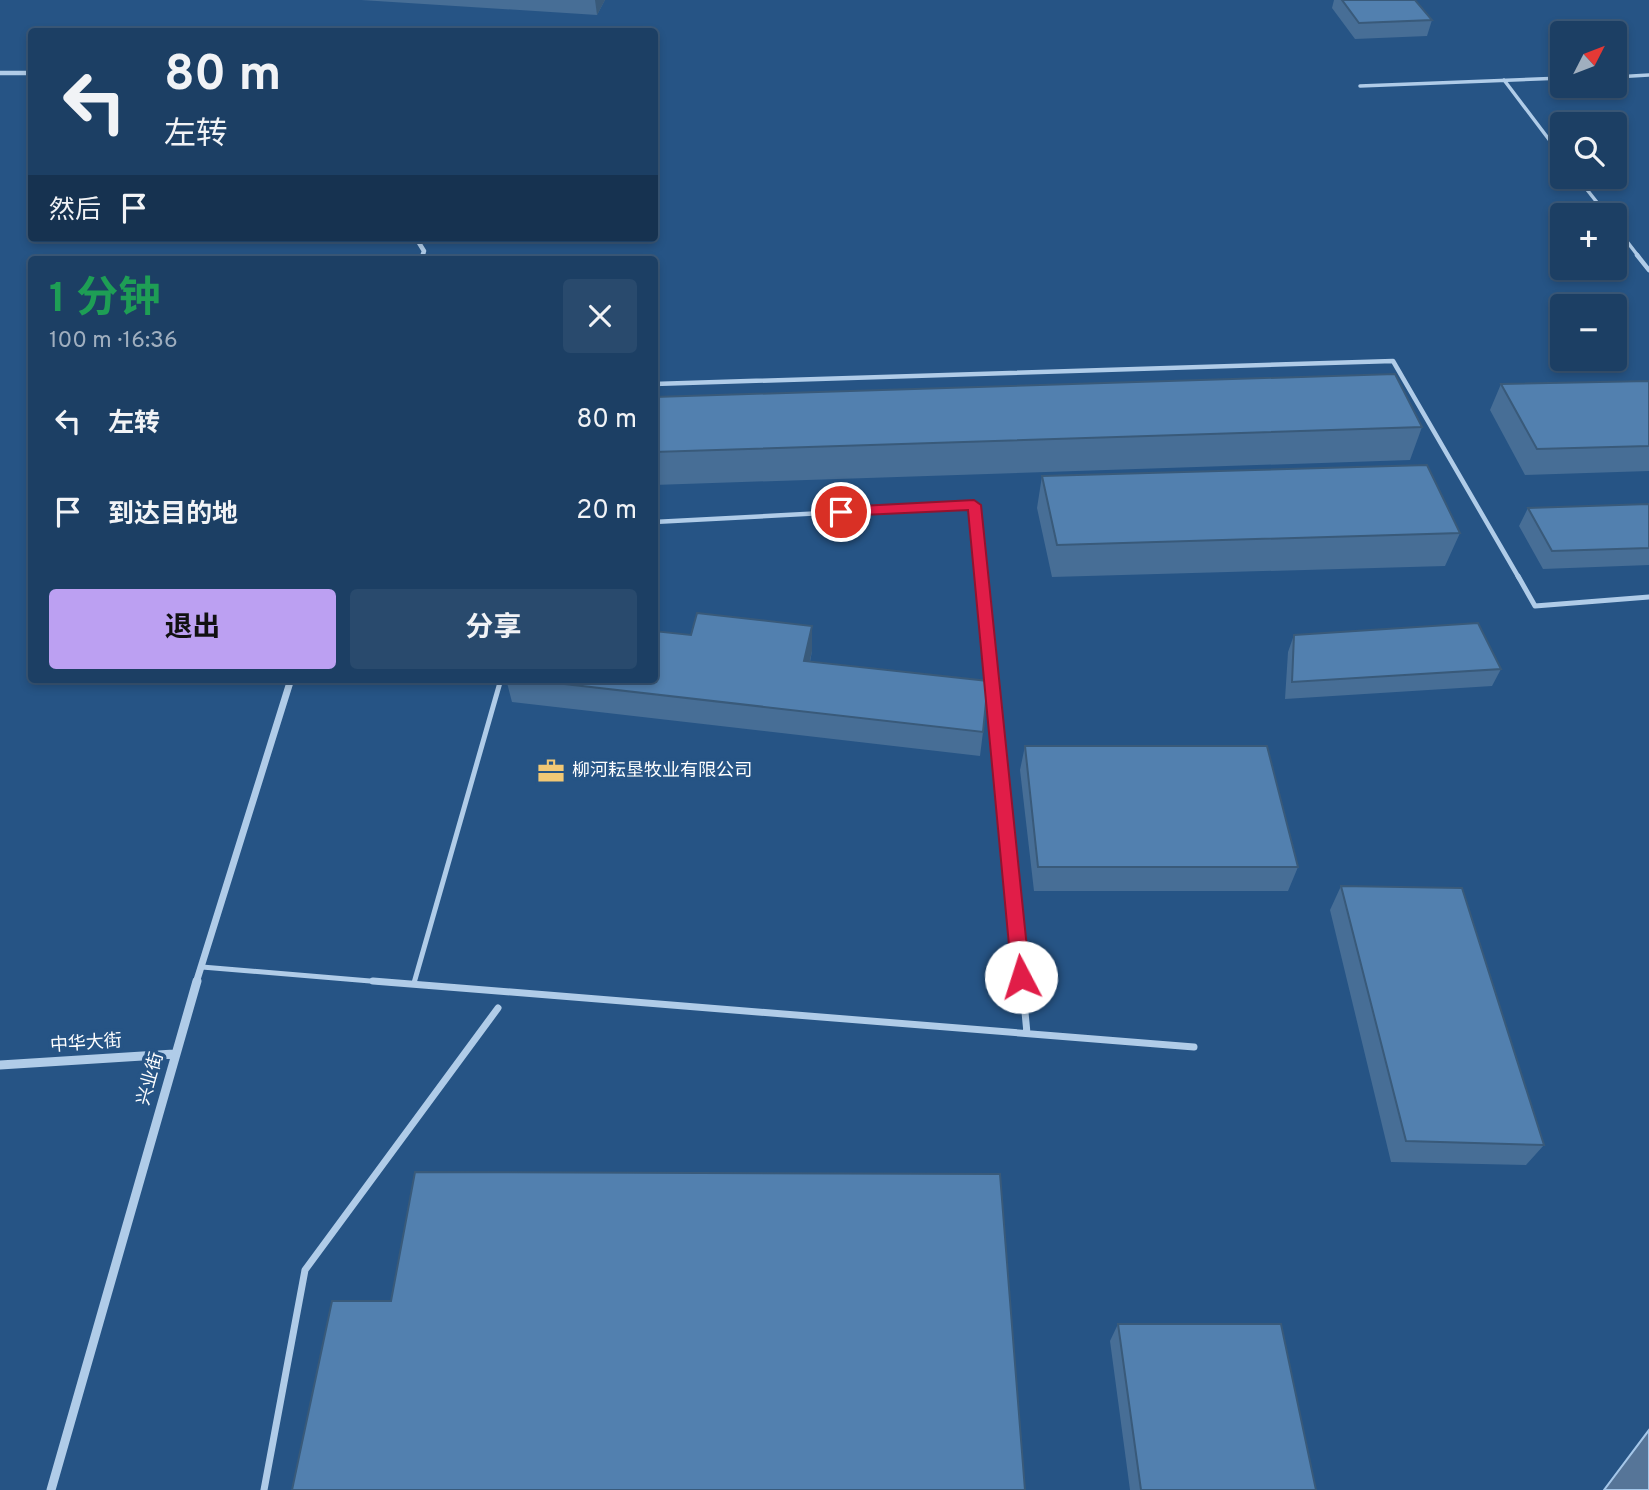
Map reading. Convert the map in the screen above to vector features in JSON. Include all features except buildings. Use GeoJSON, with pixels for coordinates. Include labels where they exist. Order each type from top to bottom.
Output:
{"type":"FeatureCollection","features":[{"type":"Feature","properties":{"kind":"street"},"geometry":{"type":"LineString","coordinates":[[0,73],[28,73]]}},
{"type":"Feature","properties":{"kind":"street","name":"兴业街"},"geometry":{"type":"LineString","coordinates":[[51,1490],[174,1054],[290,683]]}},
{"type":"Feature","properties":{"kind":"street","name":"中华大街"},"geometry":{"type":"LineString","coordinates":[[0,1065],[174,1054]]}},
{"type":"Feature","properties":{"kind":"lane"},"geometry":{"type":"LineString","coordinates":[[1628,76],[1649,75]]}},
{"type":"Feature","properties":{"kind":"lane"},"geometry":{"type":"LineString","coordinates":[[1360,86],[1550,78]]}},
{"type":"Feature","properties":{"kind":"lane"},"geometry":{"type":"LineString","coordinates":[[1504,80],[1550,141]]}},
{"type":"Feature","properties":{"kind":"lane"},"geometry":{"type":"LineString","coordinates":[[1586,189],[1598,203]]}},
{"type":"Feature","properties":{"kind":"lane"},"geometry":{"type":"LineString","coordinates":[[1627,242],[1649,270]]}},
{"type":"Feature","properties":{"kind":"lane"},"geometry":{"type":"LineString","coordinates":[[658,384],[1393,360],[1535,607],[1649,597]]}},
{"type":"Feature","properties":{"kind":"lane"},"geometry":{"type":"LineString","coordinates":[[658,522],[974,505],[1027,1033]]}},
{"type":"Feature","properties":{"kind":"lane"},"geometry":{"type":"LineString","coordinates":[[414,984],[500,683]]}},
{"type":"Feature","properties":{"kind":"lane"},"geometry":{"type":"LineString","coordinates":[[202,967],[1194,1047]]}},
{"type":"Feature","properties":{"kind":"lane"},"geometry":{"type":"LineString","coordinates":[[264,1490],[305,1270],[498,1007]]}},
{"type":"Feature","properties":{"kind":"water"},"geometry":{"type":"Polygon","coordinates":[[[1649,1430],[1649,1490],[1604,1490],[1649,1430]]]}},
{"type":"Feature","properties":{"kind":"place","name":"柳河耘垦牧业有限公司"},"geometry":{"type":"Point","coordinates":[551,771]}},
{"type":"Feature","properties":{"kind":"route"},"geometry":{"type":"LineString","coordinates":[[841,512],[974,505],[1021,977]]}}]}
